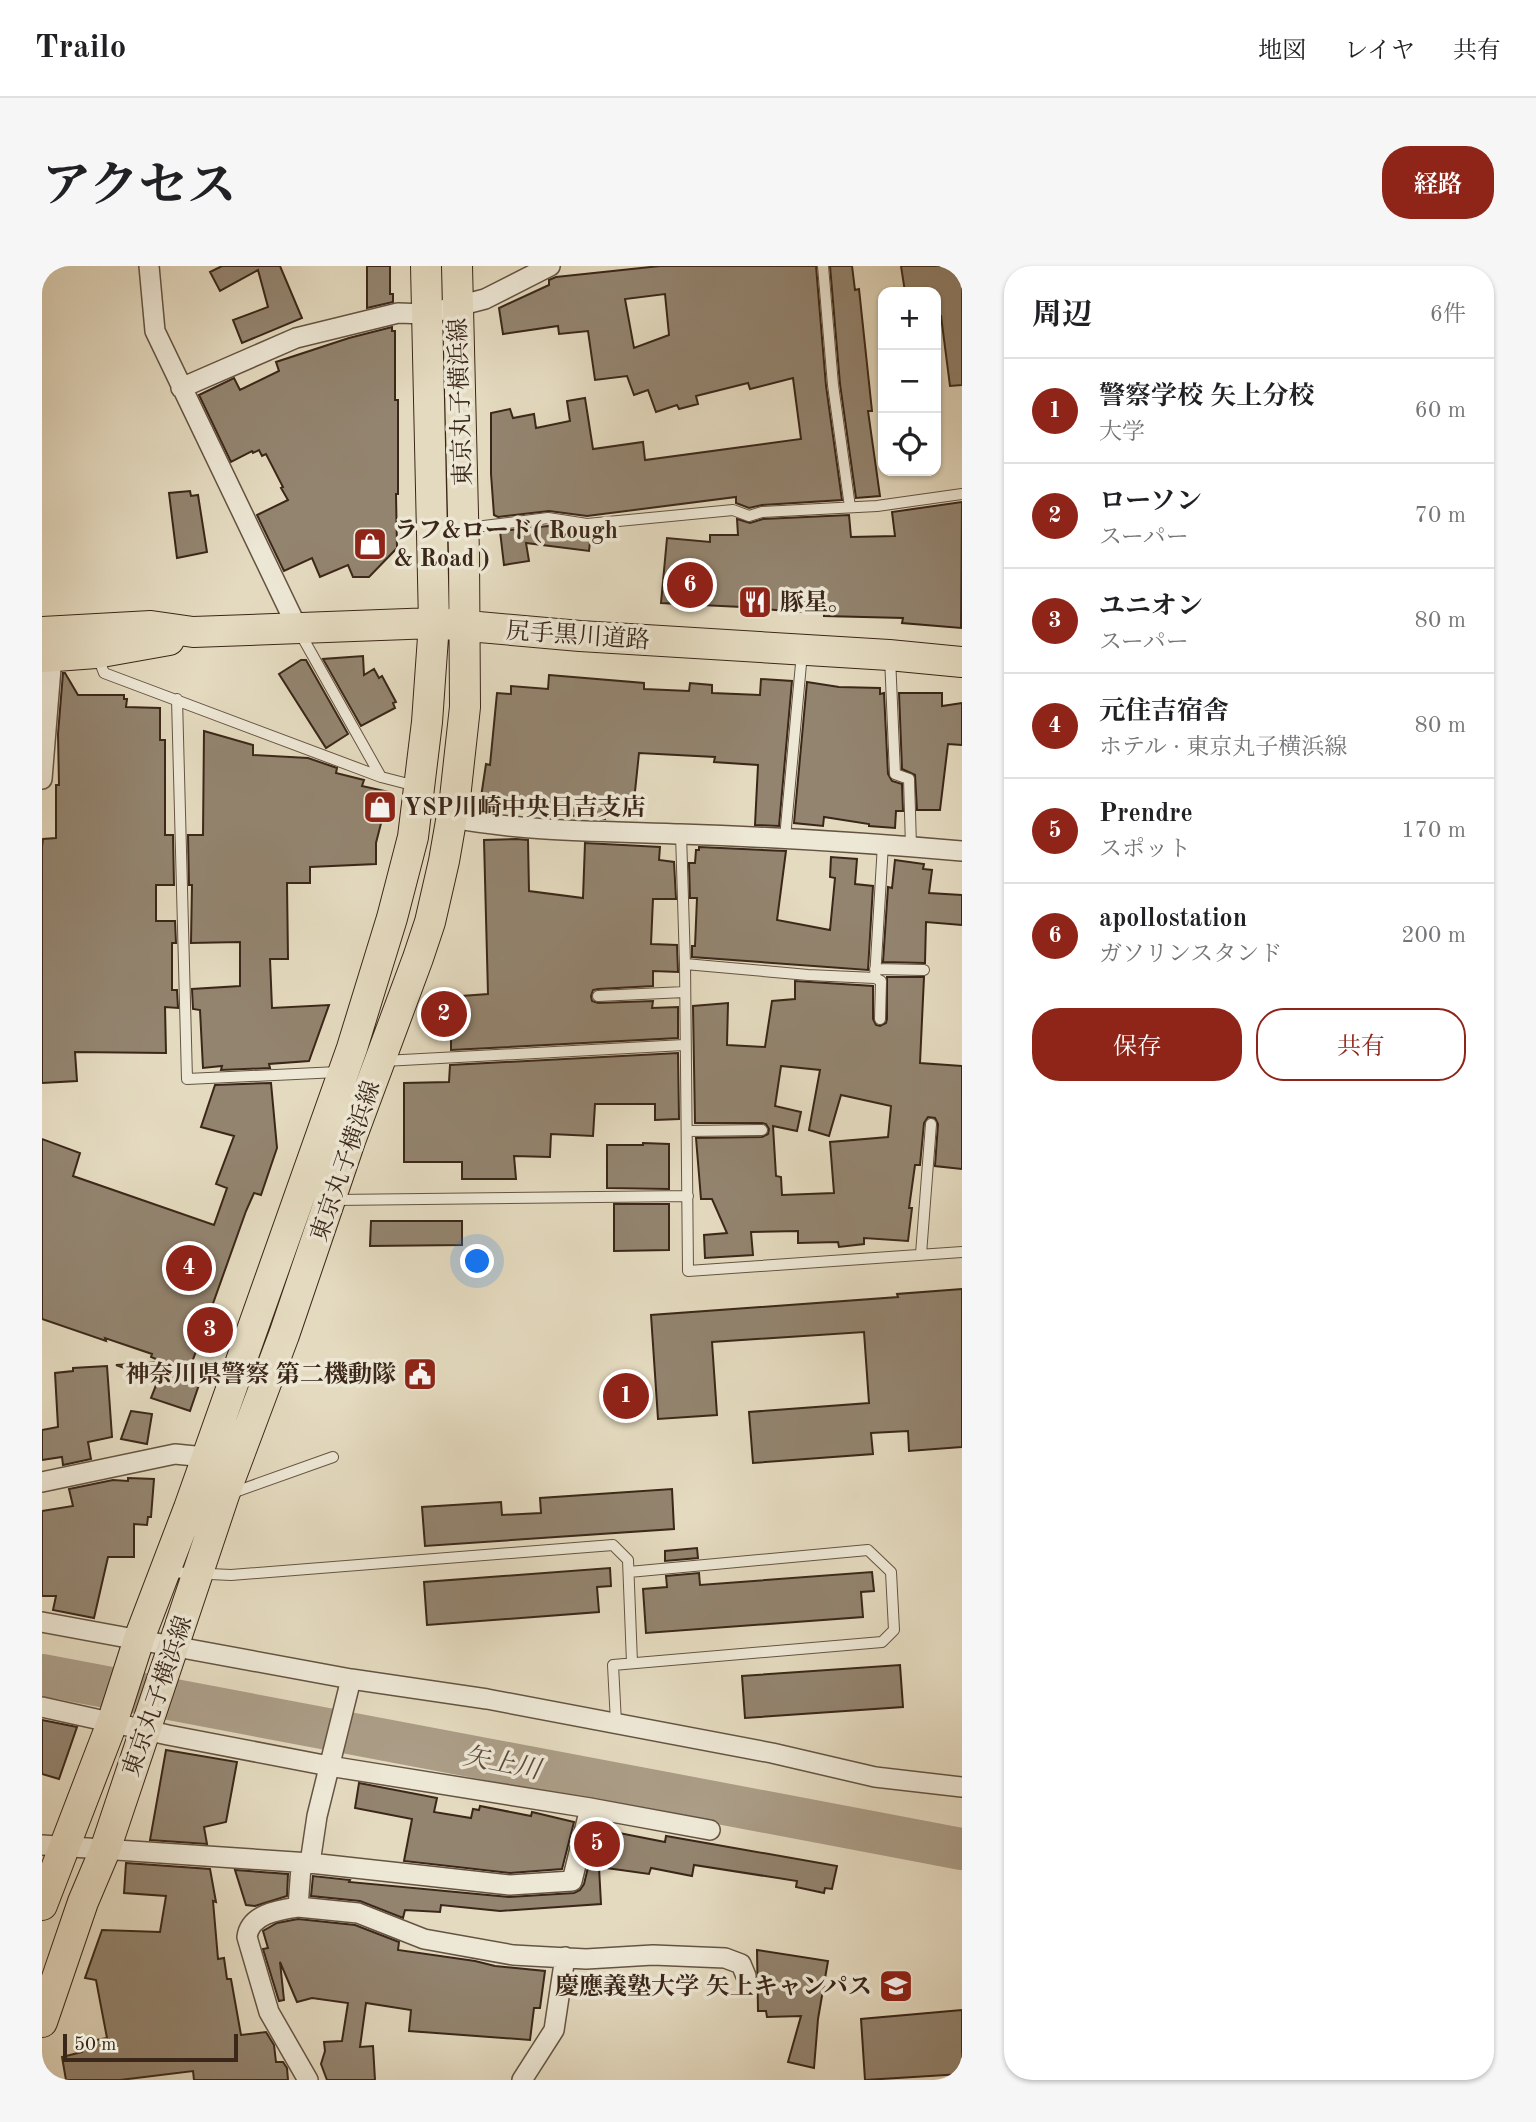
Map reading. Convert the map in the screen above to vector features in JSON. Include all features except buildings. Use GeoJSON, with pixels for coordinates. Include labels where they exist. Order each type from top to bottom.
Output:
{"type":"FeatureCollection","features":[{"type":"Feature","properties":{"kind":"main road","name":"東京丸子横浜線"},"geometry":{"type":"LineString","coordinates":[[42,2022],[83,1902],[105,1850],[199,1573],[207,1502],[205,1457],[343,1072],[395,907],[413,837],[427,722],[434,623],[426,266]]}},
{"type":"Feature","properties":{"kind":"main road","name":"東京丸子横浜線"},"geometry":{"type":"LineString","coordinates":[[42,1905],[52,1846],[112,1721],[164,1572],[207,1502],[284,1335],[430,922],[452,818],[463,737],[466,626],[457,266]]}},
{"type":"Feature","properties":{"kind":"main road","name":"尻手黒川道路"},"geometry":{"type":"LineString","coordinates":[[45,648],[151,626],[193,632],[434,623],[580,636],[802,649],[962,662]]}},
{"type":"Feature","properties":{"kind":"main road","name":"尻手黒川道路"},"geometry":{"type":"LineString","coordinates":[[45,648],[96,653],[158,643],[193,632]]}},
{"type":"Feature","properties":{"kind":"street"},"geometry":{"type":"LineString","coordinates":[[149,266],[155,331],[297,627]]}},
{"type":"Feature","properties":{"kind":"street"},"geometry":{"type":"LineString","coordinates":[[181,388],[296,338],[398,313],[427,314],[485,299],[550,266]]}},
{"type":"Feature","properties":{"kind":"street"},"geometry":{"type":"LineString","coordinates":[[42,779],[45,648]]}},
{"type":"Feature","properties":{"kind":"street"},"geometry":{"type":"LineString","coordinates":[[452,818],[478,823],[572,831],[785,838],[962,851]]}},
{"type":"Feature","properties":{"kind":"street"},"geometry":{"type":"LineString","coordinates":[[42,1482],[175,1454],[205,1457]]}},
{"type":"Feature","properties":{"kind":"street"},"geometry":{"type":"LineString","coordinates":[[42,1622],[137,1644],[173,1647],[348,1688],[487,1699],[772,1753],[875,1777],[962,1787]]}},
{"type":"Feature","properties":{"kind":"street"},"geometry":{"type":"LineString","coordinates":[[310,1863],[317,1816],[348,1688]]}},
{"type":"Feature","properties":{"kind":"street"},"geometry":{"type":"LineString","coordinates":[[42,1707],[329,1766],[710,1830]]}},
{"type":"Feature","properties":{"kind":"street"},"geometry":{"type":"LineString","coordinates":[[52,1846],[310,1863],[510,1885],[572,1881],[590,1808]]}},
{"type":"Feature","properties":{"kind":"street"},"geometry":{"type":"LineString","coordinates":[[298,1906],[301,1867],[310,1863]]}},
{"type":"Feature","properties":{"kind":"street"},"geometry":{"type":"LineString","coordinates":[[308,2080],[269,2012],[247,1937],[248,1928],[258,1919],[278,1910],[298,1906],[358,1913],[424,1939],[513,1955],[586,1959],[653,1955],[725,1958],[741,1964],[746,1976]]}},
{"type":"Feature","properties":{"kind":"street"},"geometry":{"type":"LineString","coordinates":[[522,2080],[554,2030],[565,1958]]}},
{"type":"Feature","properties":{"kind":"lane"},"geometry":{"type":"LineString","coordinates":[[823,266],[833,385],[850,507]]}},
{"type":"Feature","properties":{"kind":"lane"},"geometry":{"type":"LineString","coordinates":[[464,529],[548,518],[587,524],[733,510],[749,516],[762,512],[877,506],[962,494]]}},
{"type":"Feature","properties":{"kind":"lane"},"geometry":{"type":"LineString","coordinates":[[297,627],[381,777]]}},
{"type":"Feature","properties":{"kind":"lane"},"geometry":{"type":"LineString","coordinates":[[785,838],[802,649]]}},
{"type":"Feature","properties":{"kind":"lane"},"geometry":{"type":"LineString","coordinates":[[96,653],[104,673],[381,777],[420,787]]}},
{"type":"Feature","properties":{"kind":"lane"},"geometry":{"type":"LineString","coordinates":[[889,655],[895,774],[909,779],[911,846]]}},
{"type":"Feature","properties":{"kind":"lane"},"geometry":{"type":"LineString","coordinates":[[177,699],[187,1079],[343,1072]]}},
{"type":"Feature","properties":{"kind":"lane"},"geometry":{"type":"LineString","coordinates":[[681,834],[688,1271],[962,1252]]}},
{"type":"Feature","properties":{"kind":"lane"},"geometry":{"type":"LineString","coordinates":[[880,1019],[881,981],[875,973],[883,844]]}},
{"type":"Feature","properties":{"kind":"lane"},"geometry":{"type":"LineString","coordinates":[[685,964],[808,975],[924,970]]}},
{"type":"Feature","properties":{"kind":"lane"},"geometry":{"type":"LineString","coordinates":[[598,996],[685,992]]}},
{"type":"Feature","properties":{"kind":"lane"},"geometry":{"type":"LineString","coordinates":[[379,1061],[684,1045]]}},
{"type":"Feature","properties":{"kind":"lane"},"geometry":{"type":"LineString","coordinates":[[921,1254],[931,1124]]}},
{"type":"Feature","properties":{"kind":"lane"},"geometry":{"type":"LineString","coordinates":[[687,1131],[762,1130]]}},
{"type":"Feature","properties":{"kind":"lane"},"geometry":{"type":"LineString","coordinates":[[331,1200],[688,1196]]}},
{"type":"Feature","properties":{"kind":"lane"},"geometry":{"type":"LineString","coordinates":[[207,1502],[333,1457]]}},
{"type":"Feature","properties":{"kind":"lane"},"geometry":{"type":"LineString","coordinates":[[164,1572],[232,1575],[613,1545],[628,1560],[632,1663]]}},
{"type":"Feature","properties":{"kind":"lane"},"geometry":{"type":"LineString","coordinates":[[616,1723],[613,1665],[882,1642],[894,1630],[891,1572],[868,1550],[629,1572]]}},
{"type":"Feature","properties":{"kind":"waterway","name":"矢上川"},"geometry":{"type":"LineString","coordinates":[[42,1675],[962,1849]]}},
{"type":"Feature","properties":{"kind":"place","name":"ラフ&ロード( Rough & Road )"},"geometry":{"type":"Point","coordinates":[370,544]}},
{"type":"Feature","properties":{"kind":"place","name":"apollostation"},"geometry":{"type":"Point","coordinates":[690,585]}},
{"type":"Feature","properties":{"kind":"place","name":"豚星。"},"geometry":{"type":"Point","coordinates":[755,602]}},
{"type":"Feature","properties":{"kind":"place","name":"YSP川崎中央日吉支店"},"geometry":{"type":"Point","coordinates":[380,807]}},
{"type":"Feature","properties":{"kind":"place","name":"ローソン"},"geometry":{"type":"Point","coordinates":[444,1014]}},
{"type":"Feature","properties":{"kind":"place","name":"元住吉宿舎"},"geometry":{"type":"Point","coordinates":[189,1268]}},
{"type":"Feature","properties":{"kind":"place","name":"ユニオン"},"geometry":{"type":"Point","coordinates":[210,1330]}},
{"type":"Feature","properties":{"kind":"place","name":"神奈川県警察 第二機動隊"},"geometry":{"type":"Point","coordinates":[420,1374]}},
{"type":"Feature","properties":{"kind":"place","name":"警察学校 矢上分校"},"geometry":{"type":"Point","coordinates":[626,1396]}},
{"type":"Feature","properties":{"kind":"place","name":"Prendre"},"geometry":{"type":"Point","coordinates":[597,1844]}},
{"type":"Feature","properties":{"kind":"place","name":"慶應義塾大学 矢上キャンパス"},"geometry":{"type":"Point","coordinates":[896,1986]}}]}
